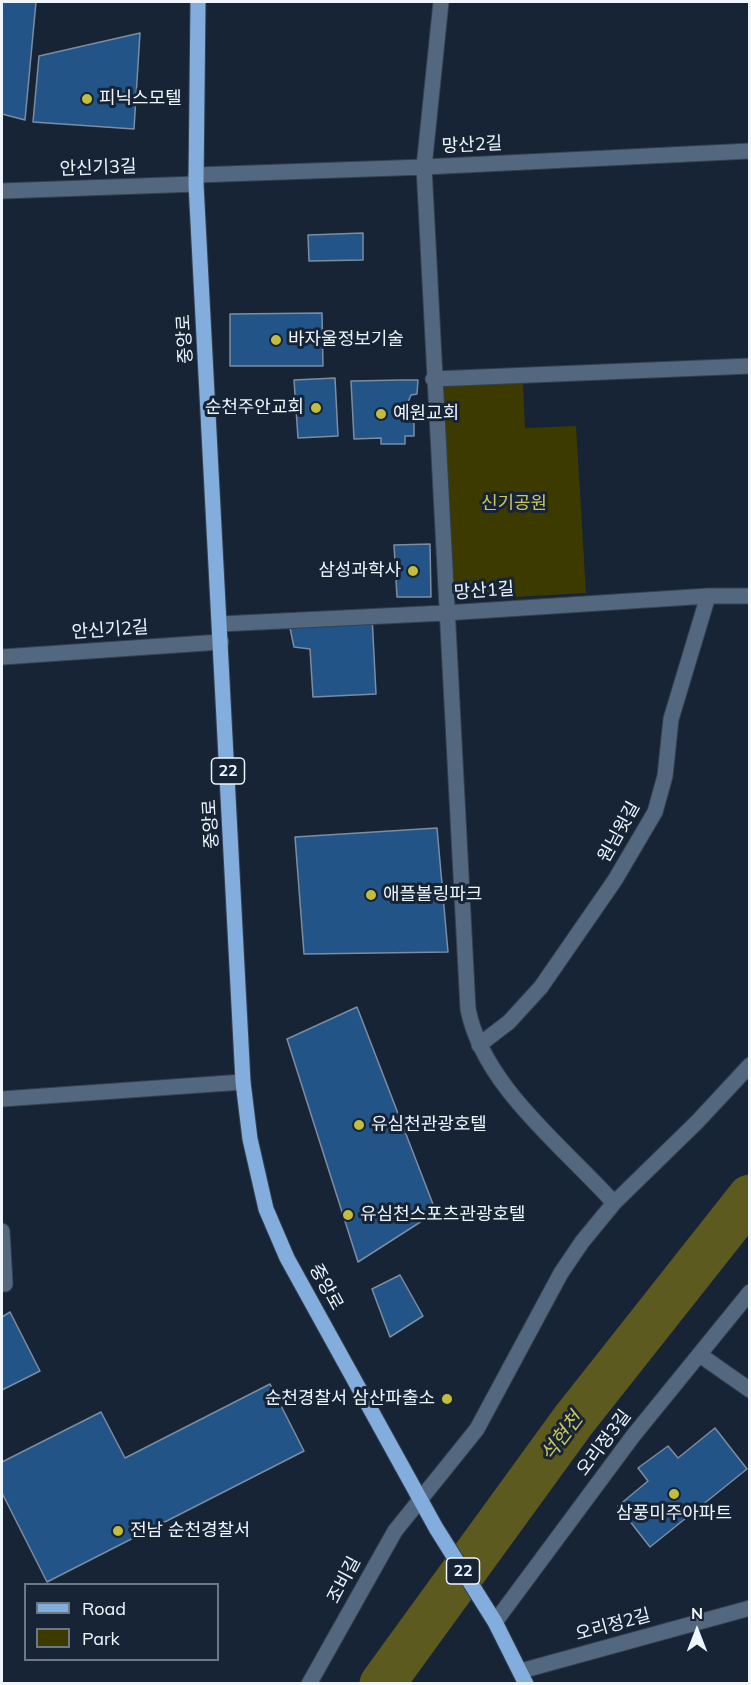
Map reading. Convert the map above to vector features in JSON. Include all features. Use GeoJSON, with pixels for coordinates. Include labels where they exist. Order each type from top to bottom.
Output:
{"type":"FeatureCollection","features":[{"type":"Feature","properties":{"kind":"main road","name":"중앙로"},"geometry":{"type":"LineString","coordinates":[[198,2],[196,180],[243,1082],[250,1139],[270,1219],[287,1258],[436,1528],[492,1618]]}},
{"type":"Feature","properties":{"kind":"main road","name":"22"},"geometry":{"type":"LineString","coordinates":[[492,1618],[524,1677]]}},
{"type":"Feature","properties":{"kind":"street"},"geometry":{"type":"LineString","coordinates":[[441,2],[424,167],[433,379],[468,1010],[472,1030],[479,1045],[536,1124],[614,1203]]}},
{"type":"Feature","properties":{"kind":"street","name":"망산2길"},"geometry":{"type":"LineString","coordinates":[[196,180],[750,151]]}},
{"type":"Feature","properties":{"kind":"street","name":"안신기3길"},"geometry":{"type":"LineString","coordinates":[[2,191],[196,180]]}},
{"type":"Feature","properties":{"kind":"street"},"geometry":{"type":"LineString","coordinates":[[433,379],[750,366]]}},
{"type":"Feature","properties":{"kind":"street","name":"망산1길"},"geometry":{"type":"LineString","coordinates":[[220,624],[446,613],[708,596],[747,597]]}},
{"type":"Feature","properties":{"kind":"street","name":"원님윗길"},"geometry":{"type":"LineString","coordinates":[[479,1045],[509,1022],[541,987],[615,880],[655,812],[665,776],[671,719],[708,596]]}},
{"type":"Feature","properties":{"kind":"street","name":"안신기2길"},"geometry":{"type":"LineString","coordinates":[[2,657],[221,642]]}},
{"type":"Feature","properties":{"kind":"street","name":"조비길"},"geometry":{"type":"LineString","coordinates":[[309,1683],[389,1540],[477,1429],[561,1273],[614,1203],[697,1122],[750,1065]]}},
{"type":"Feature","properties":{"kind":"street"},"geometry":{"type":"LineString","coordinates":[[2,1099],[243,1082]]}},
{"type":"Feature","properties":{"kind":"street"},"geometry":{"type":"LineString","coordinates":[[2,1231],[5,1284]]}},
{"type":"Feature","properties":{"kind":"street","name":"오리정3길"},"geometry":{"type":"LineString","coordinates":[[492,1618],[633,1436],[750,1292]]}},
{"type":"Feature","properties":{"kind":"street"},"geometry":{"type":"LineString","coordinates":[[700,1355],[750,1390]]}},
{"type":"Feature","properties":{"kind":"street","name":"오리정2길"},"geometry":{"type":"LineString","coordinates":[[524,1677],[750,1608]]}},
{"type":"Feature","properties":{"kind":"green space","name":"신기공원"},"geometry":{"type":"Polygon","coordinates":[[[523,382],[525,428],[576,426],[586,593],[462,600],[451,579],[440,387],[523,382]]]}},
{"type":"Feature","properties":{"kind":"building"},"geometry":{"type":"Polygon","coordinates":[[[2,2],[36,2],[25,120],[2,114],[2,2]]]}},
{"type":"Feature","properties":{"kind":"building"},"geometry":{"type":"Polygon","coordinates":[[[140,33],[134,129],[33,122],[39,56],[140,33]]]}},
{"type":"Feature","properties":{"kind":"building"},"geometry":{"type":"Polygon","coordinates":[[[363,233],[363,260],[309,261],[308,235],[363,233]]]}},
{"type":"Feature","properties":{"kind":"building","name":"바자울정보기술"},"geometry":{"type":"Polygon","coordinates":[[[322,313],[323,366],[230,366],[230,314],[322,313]]]}},
{"type":"Feature","properties":{"kind":"building","name":"순천주안교회"},"geometry":{"type":"Polygon","coordinates":[[[335,378],[338,436],[298,438],[294,380],[335,378]]]}},
{"type":"Feature","properties":{"kind":"building","name":"예원교회"},"geometry":{"type":"Polygon","coordinates":[[[418,380],[417,394],[411,395],[408,402],[410,418],[414,419],[414,436],[405,436],[405,444],[381,444],[381,438],[354,439],[351,381],[418,380]]]}},
{"type":"Feature","properties":{"kind":"building","name":"삼성과학사"},"geometry":{"type":"Polygon","coordinates":[[[430,544],[431,597],[397,597],[394,545],[430,544]]]}},
{"type":"Feature","properties":{"kind":"building"},"geometry":{"type":"Polygon","coordinates":[[[372,616],[376,694],[313,697],[310,649],[294,647],[290,628],[372,616]]]}},
{"type":"Feature","properties":{"kind":"building","name":"애플볼링파크"},"geometry":{"type":"Polygon","coordinates":[[[437,828],[448,952],[304,954],[295,837],[437,828]]]}},
{"type":"Feature","properties":{"kind":"building","name":"유심천관광호텔"},"geometry":{"type":"Polygon","coordinates":[[[357,1007],[436,1212],[358,1262],[287,1039],[357,1007]]]}},
{"type":"Feature","properties":{"kind":"building"},"geometry":{"type":"Polygon","coordinates":[[[400,1275],[423,1316],[390,1337],[372,1289],[400,1275]]]}},
{"type":"Feature","properties":{"kind":"building"},"geometry":{"type":"Polygon","coordinates":[[[10,1312],[40,1371],[2,1390],[2,1317],[10,1312]]]}},
{"type":"Feature","properties":{"kind":"building"},"geometry":{"type":"Polygon","coordinates":[[[270,1384],[304,1451],[47,1582],[2,1493],[2,1462],[101,1412],[125,1458],[270,1384]]]}},
{"type":"Feature","properties":{"kind":"building","name":"삼풍미주아파트"},"geometry":{"type":"Polygon","coordinates":[[[715,1428],[747,1469],[650,1547],[618,1506],[648,1481],[638,1468],[668,1446],[678,1458],[715,1428]]]}},
{"type":"Feature","properties":{"kind":"waterway","name":"석현천"},"geometry":{"type":"LineString","coordinates":[[382,1684],[573,1421],[750,1197]]}},
{"type":"Feature","properties":{"kind":"place","name":"피닉스모텔"},"geometry":{"type":"Point","coordinates":[87,99]}},
{"type":"Feature","properties":{"kind":"place","name":"바자울정보기술"},"geometry":{"type":"Point","coordinates":[276,340]}},
{"type":"Feature","properties":{"kind":"place","name":"순천주안교회"},"geometry":{"type":"Point","coordinates":[316,408]}},
{"type":"Feature","properties":{"kind":"place","name":"예원교회"},"geometry":{"type":"Point","coordinates":[381,414]}},
{"type":"Feature","properties":{"kind":"place","name":"삼성과학사"},"geometry":{"type":"Point","coordinates":[413,571]}},
{"type":"Feature","properties":{"kind":"place","name":"애플볼링파크"},"geometry":{"type":"Point","coordinates":[371,895]}},
{"type":"Feature","properties":{"kind":"place","name":"유심천관광호텔"},"geometry":{"type":"Point","coordinates":[359,1125]}},
{"type":"Feature","properties":{"kind":"place","name":"유심천스포츠관광호텔"},"geometry":{"type":"Point","coordinates":[348,1215]}},
{"type":"Feature","properties":{"kind":"place","name":"순천경찰서 삼산파출소"},"geometry":{"type":"Point","coordinates":[447,1399]}},
{"type":"Feature","properties":{"kind":"place","name":"삼풍미주아파트"},"geometry":{"type":"Point","coordinates":[674,1494]}},
{"type":"Feature","properties":{"kind":"place","name":"전남 순천경찰서"},"geometry":{"type":"Point","coordinates":[118,1531]}}]}
